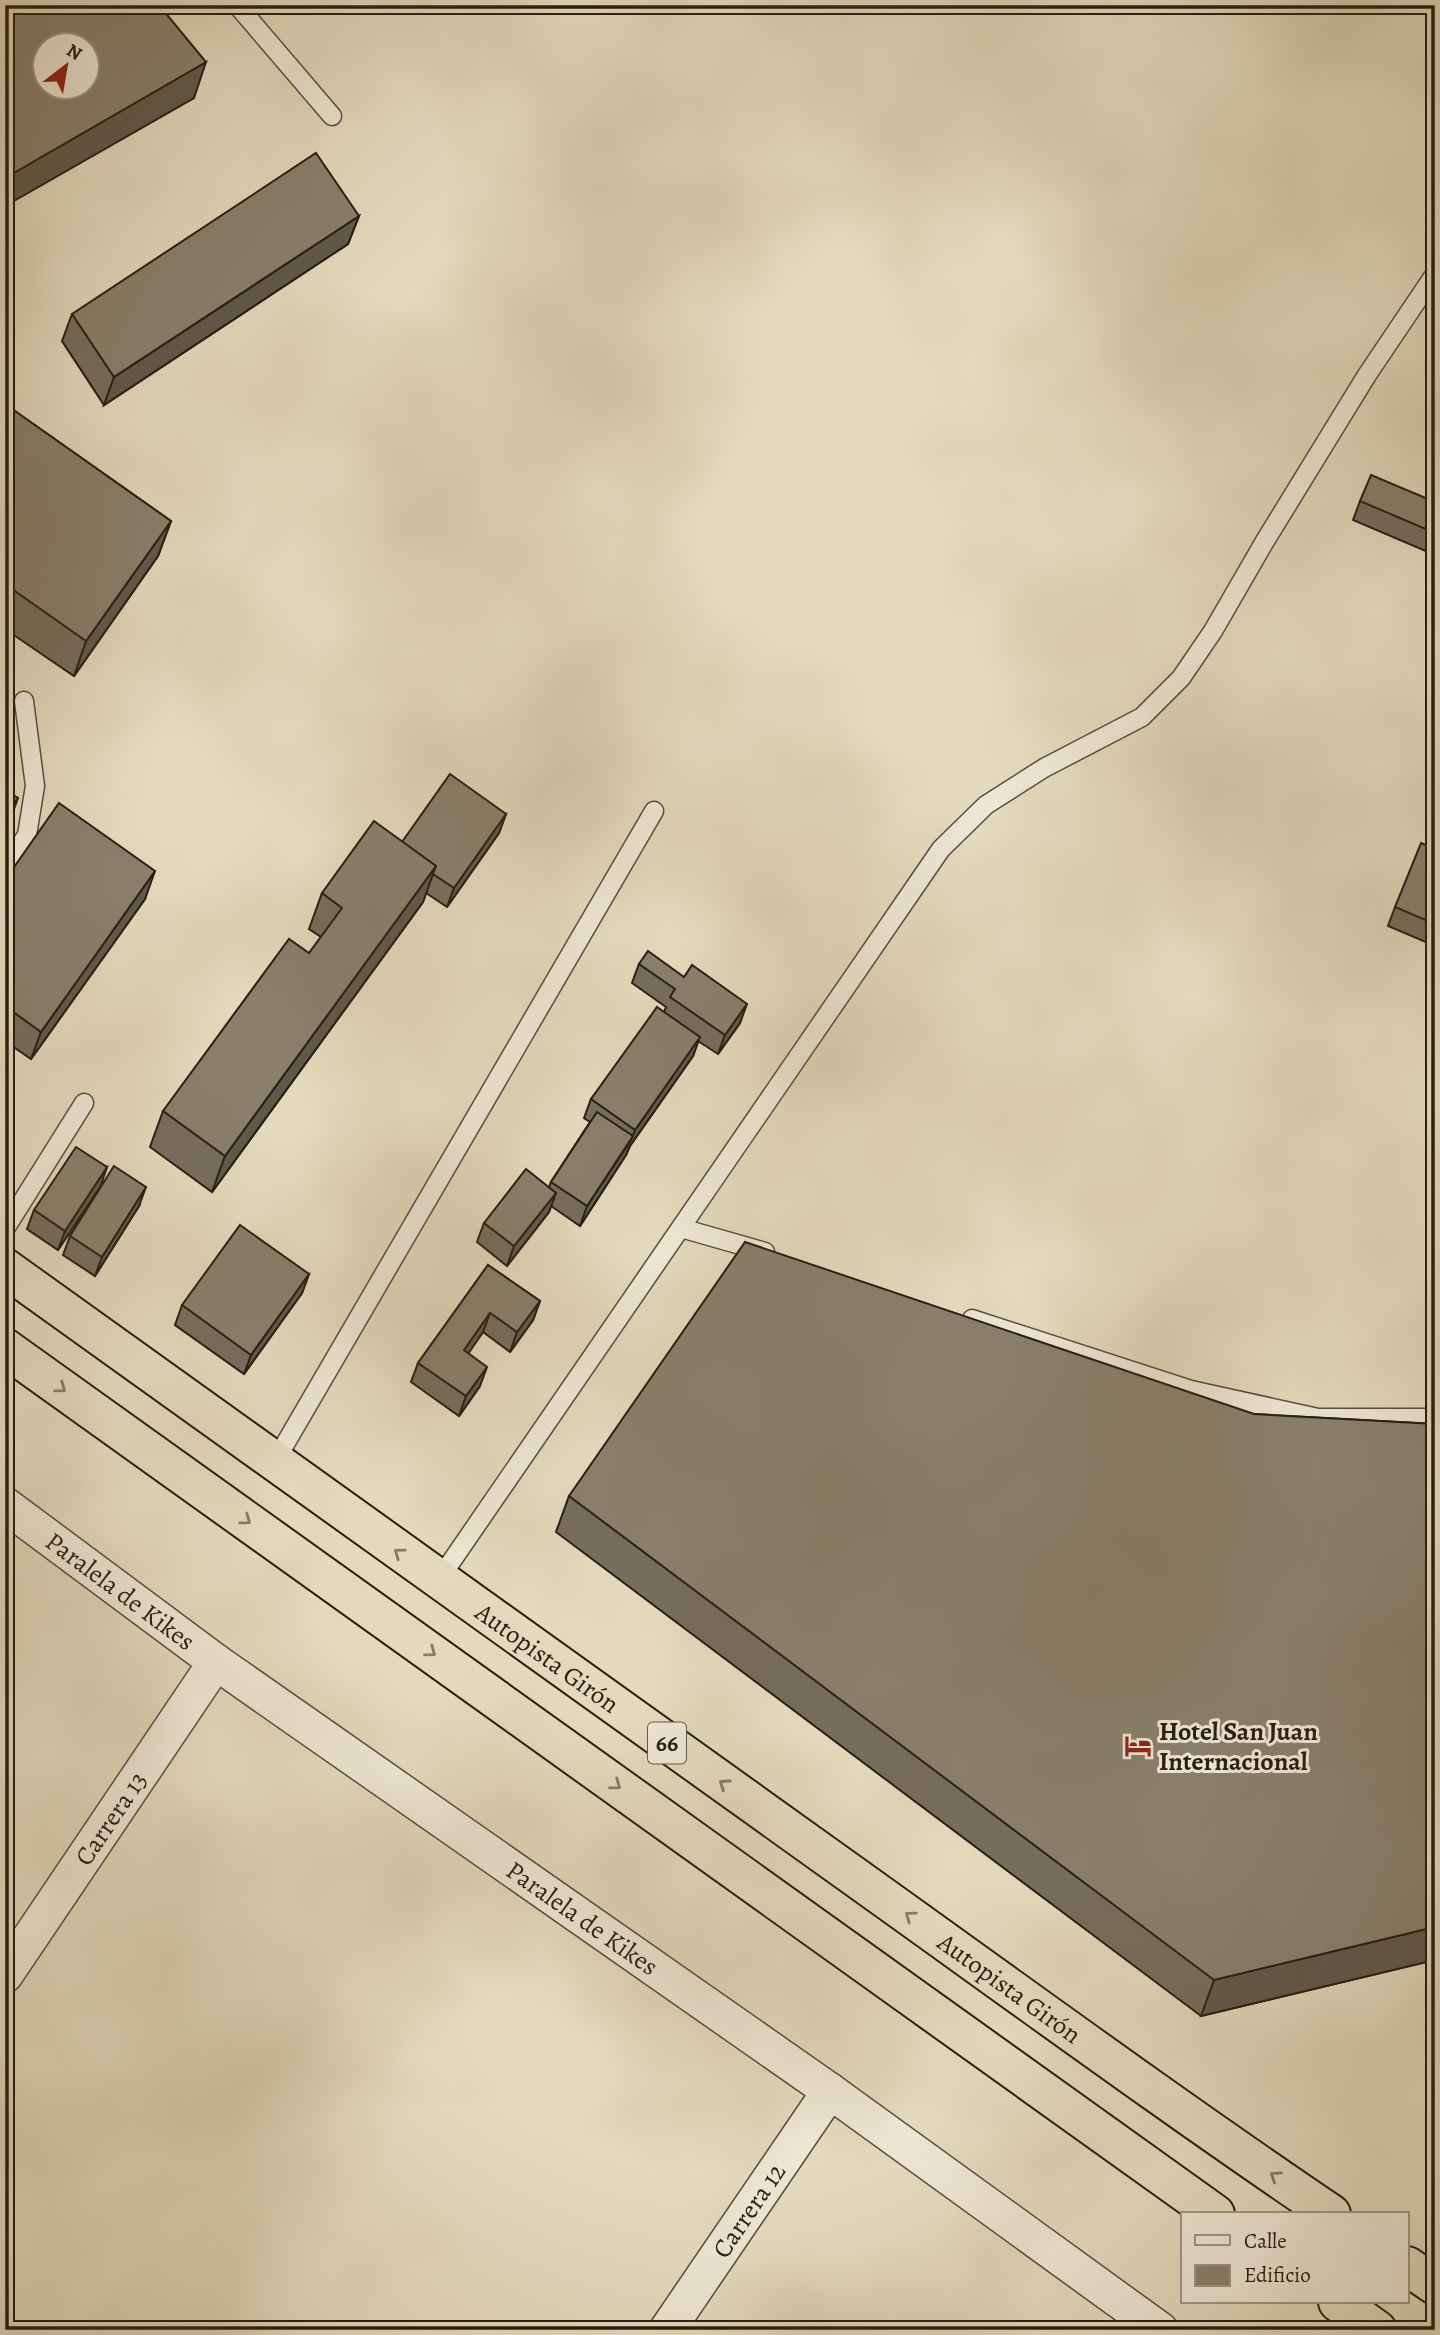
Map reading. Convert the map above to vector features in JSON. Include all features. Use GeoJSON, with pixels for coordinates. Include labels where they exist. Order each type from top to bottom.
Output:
{"type":"FeatureCollection","features":[{"type":"Feature","properties":{"kind":"highway","name":"Autopista Girón"},"geometry":{"type":"LineString","coordinates":[[5,1268],[1189,2118],[1328,2212]]}},
{"type":"Feature","properties":{"kind":"highway","name":"66"},"geometry":{"type":"LineString","coordinates":[[5,1348],[1212,2212]]}},
{"type":"Feature","properties":{"kind":"highway"},"geometry":{"type":"LineString","coordinates":[[1408,2267],[1435,2285]]}},
{"type":"Feature","properties":{"kind":"highway"},"geometry":{"type":"LineString","coordinates":[[1341,2304],[1377,2330]]}},
{"type":"Feature","properties":{"kind":"street","name":"Paralela de Kikes"},"geometry":{"type":"LineString","coordinates":[[5,1505],[216,1662],[830,2091],[1160,2330]]}},
{"type":"Feature","properties":{"kind":"street","name":"Carrera 13"},"geometry":{"type":"LineString","coordinates":[[5,1975],[216,1662]]}},
{"type":"Feature","properties":{"kind":"street","name":"Carrera 12"},"geometry":{"type":"LineString","coordinates":[[667,2330],[830,2091]]}},
{"type":"Feature","properties":{"kind":"lane"},"geometry":{"type":"LineString","coordinates":[[237,5],[332,116]]}},
{"type":"Feature","properties":{"kind":"lane"},"geometry":{"type":"LineString","coordinates":[[438,1581],[941,849],[986,805],[1044,768],[1142,717],[1181,678],[1213,631],[1367,375],[1435,274]]}},
{"type":"Feature","properties":{"kind":"lane"},"geometry":{"type":"LineString","coordinates":[[5,868],[27,835],[35,786],[24,701]]}},
{"type":"Feature","properties":{"kind":"lane"},"geometry":{"type":"LineString","coordinates":[[274,1463],[654,811]]}},
{"type":"Feature","properties":{"kind":"lane"},"geometry":{"type":"LineString","coordinates":[[5,1229],[84,1103]]}},
{"type":"Feature","properties":{"kind":"lane"},"geometry":{"type":"LineString","coordinates":[[681,1228],[783,1258]]}},
{"type":"Feature","properties":{"kind":"lane"},"geometry":{"type":"LineString","coordinates":[[954,1313],[1191,1390],[1280,1410],[1318,1418],[1435,1418]]}},
{"type":"Feature","properties":{"kind":"building"},"geometry":{"type":"Polygon","coordinates":[[[5,5],[159,5],[206,62],[5,178],[5,5]]]}},
{"type":"Feature","properties":{"kind":"building"},"geometry":{"type":"Polygon","coordinates":[[[316,153],[359,216],[114,377],[72,314],[316,153]]]}},
{"type":"Feature","properties":{"kind":"building"},"geometry":{"type":"Polygon","coordinates":[[[5,404],[171,521],[86,641],[5,584],[5,404]]]}},
{"type":"Feature","properties":{"kind":"building"},"geometry":{"type":"Polygon","coordinates":[[[1371,475],[1435,502],[1435,533],[1360,501],[1371,475]]]}},
{"type":"Feature","properties":{"kind":"building"},"geometry":{"type":"Polygon","coordinates":[[[450,774],[506,814],[454,888],[433,874],[436,866],[402,842],[450,774]]]}},
{"type":"Feature","properties":{"kind":"building"},"geometry":{"type":"Polygon","coordinates":[[[5,789],[18,798],[5,816],[5,789]]]}},
{"type":"Feature","properties":{"kind":"building"},"geometry":{"type":"Polygon","coordinates":[[[59,803],[155,871],[41,1032],[5,1006],[5,880],[59,803]]]}},
{"type":"Feature","properties":{"kind":"building"},"geometry":{"type":"Polygon","coordinates":[[[374,821],[436,866],[225,1156],[163,1111],[289,939],[309,953],[342,908],[322,893],[374,821]]]}},
{"type":"Feature","properties":{"kind":"building"},"geometry":{"type":"Polygon","coordinates":[[[1421,843],[1435,849],[1435,924],[1395,907],[1421,843]]]}},
{"type":"Feature","properties":{"kind":"building"},"geometry":{"type":"Polygon","coordinates":[[[648,951],[684,977],[692,965],[747,1004],[725,1035],[670,997],[675,989],[639,964],[648,951]]]}},
{"type":"Feature","properties":{"kind":"building"},"geometry":{"type":"Polygon","coordinates":[[[657,1007],[700,1037],[635,1130],[591,1099],[657,1007]]]}},
{"type":"Feature","properties":{"kind":"building"},"geometry":{"type":"Polygon","coordinates":[[[597,1112],[633,1136],[587,1206],[551,1182],[597,1112]]]}},
{"type":"Feature","properties":{"kind":"building"},"geometry":{"type":"Polygon","coordinates":[[[76,1147],[107,1167],[65,1231],[34,1210],[76,1147]]]}},
{"type":"Feature","properties":{"kind":"building"},"geometry":{"type":"Polygon","coordinates":[[[114,1166],[146,1187],[102,1257],[70,1236],[114,1166]]]}},
{"type":"Feature","properties":{"kind":"building"},"geometry":{"type":"Polygon","coordinates":[[[526,1169],[556,1193],[514,1246],[484,1223],[526,1169]]]}},
{"type":"Feature","properties":{"kind":"building"},"geometry":{"type":"Polygon","coordinates":[[[240,1225],[309,1274],[251,1355],[182,1305],[240,1225]]]}},
{"type":"Feature","properties":{"kind":"building","name":"Hotel San Juan Internacional"},"geometry":{"type":"Polygon","coordinates":[[[745,1242],[1254,1414],[1435,1424],[1435,1927],[1214,1980],[569,1496],[745,1242]]]}},
{"type":"Feature","properties":{"kind":"building"},"geometry":{"type":"Polygon","coordinates":[[[488,1265],[540,1301],[517,1332],[490,1313],[464,1350],[487,1367],[466,1396],[418,1363],[488,1265]]]}},
{"type":"Feature","properties":{"kind":"place","name":"Hotel San Juan Internacional"},"geometry":{"type":"Point","coordinates":[1138,1746]}}]}
